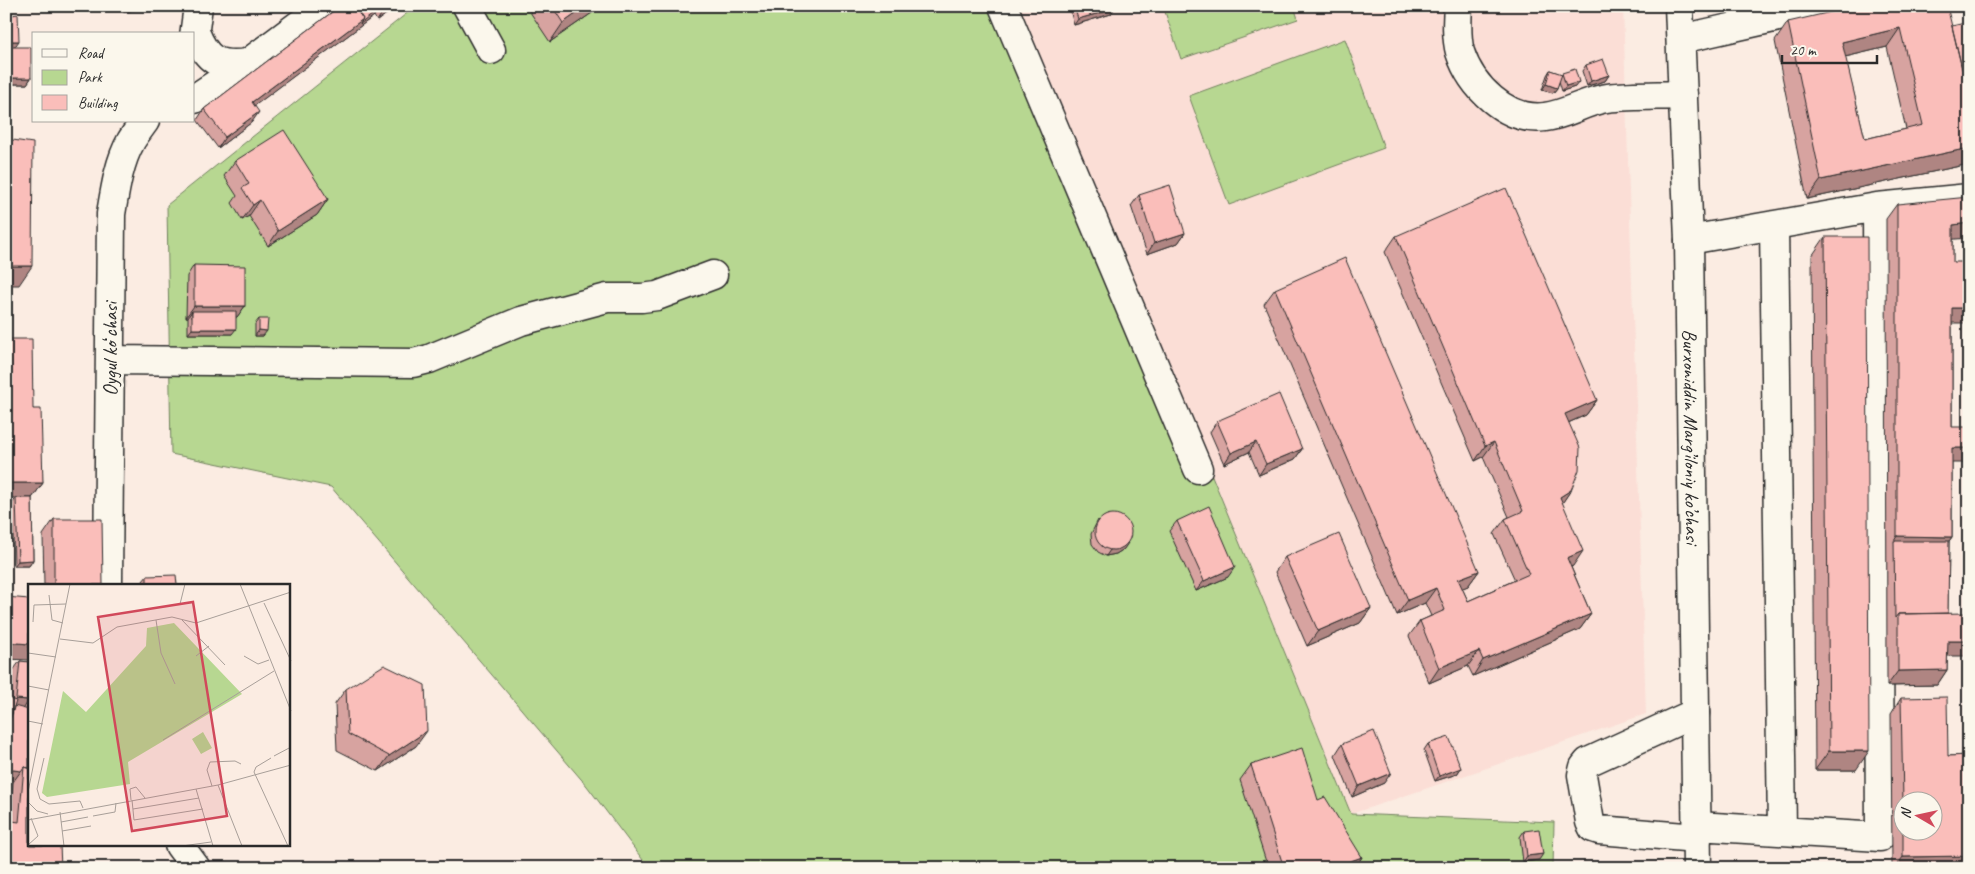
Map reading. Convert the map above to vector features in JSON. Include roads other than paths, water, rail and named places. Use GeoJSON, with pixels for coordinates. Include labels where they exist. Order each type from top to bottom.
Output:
{"type":"FeatureCollection","features":[{"type":"Feature","properties":{"kind":"street"},"geometry":{"type":"LineString","coordinates":[[195,98],[248,63],[324,6]]}},
{"type":"Feature","properties":{"kind":"street"},"geometry":{"type":"LineString","coordinates":[[467,6],[491,50]]}},
{"type":"Feature","properties":{"kind":"street"},"geometry":{"type":"LineString","coordinates":[[1003,6],[1198,469]]}},
{"type":"Feature","properties":{"kind":"street"},"geometry":{"type":"LineString","coordinates":[[1458,6],[1457,23],[1460,51],[1469,73],[1498,104],[1516,113],[1529,117],[1545,118],[1605,98],[1683,95]]}},
{"type":"Feature","properties":{"kind":"street","name":"Burxoniddin Marg’iloniy ko’chasi"},"geometry":{"type":"LineString","coordinates":[[1679,6],[1689,240],[1697,868]]}},
{"type":"Feature","properties":{"kind":"street"},"geometry":{"type":"LineString","coordinates":[[1681,39],[1827,6]]}},
{"type":"Feature","properties":{"kind":"street"},"geometry":{"type":"LineString","coordinates":[[196,25],[202,47],[216,62],[248,63]]}},
{"type":"Feature","properties":{"kind":"street"},"geometry":{"type":"LineString","coordinates":[[138,131],[158,122]]}},
{"type":"Feature","properties":{"kind":"street","name":"Oygul koʻchasi"},"geometry":{"type":"LineString","coordinates":[[108,584],[111,214],[116,184],[138,131]]}},
{"type":"Feature","properties":{"kind":"street"},"geometry":{"type":"LineString","coordinates":[[1689,240],[1877,207],[1969,198]]}},
{"type":"Feature","properties":{"kind":"street"},"geometry":{"type":"LineString","coordinates":[[1695,713],[1588,762],[1584,767],[1582,775],[1590,822],[1594,828],[1599,830],[1697,832],[1782,831],[1880,837],[1877,207]]}},
{"type":"Feature","properties":{"kind":"street"},"geometry":{"type":"LineString","coordinates":[[1774,225],[1782,831]]}},
{"type":"Feature","properties":{"kind":"street"},"geometry":{"type":"LineString","coordinates":[[110,360],[413,362],[429,359],[521,321],[607,298],[657,296],[713,275]]}},
{"type":"Feature","properties":{"kind":"street"},"geometry":{"type":"LineString","coordinates":[[180,846],[196,868]]}}]}
